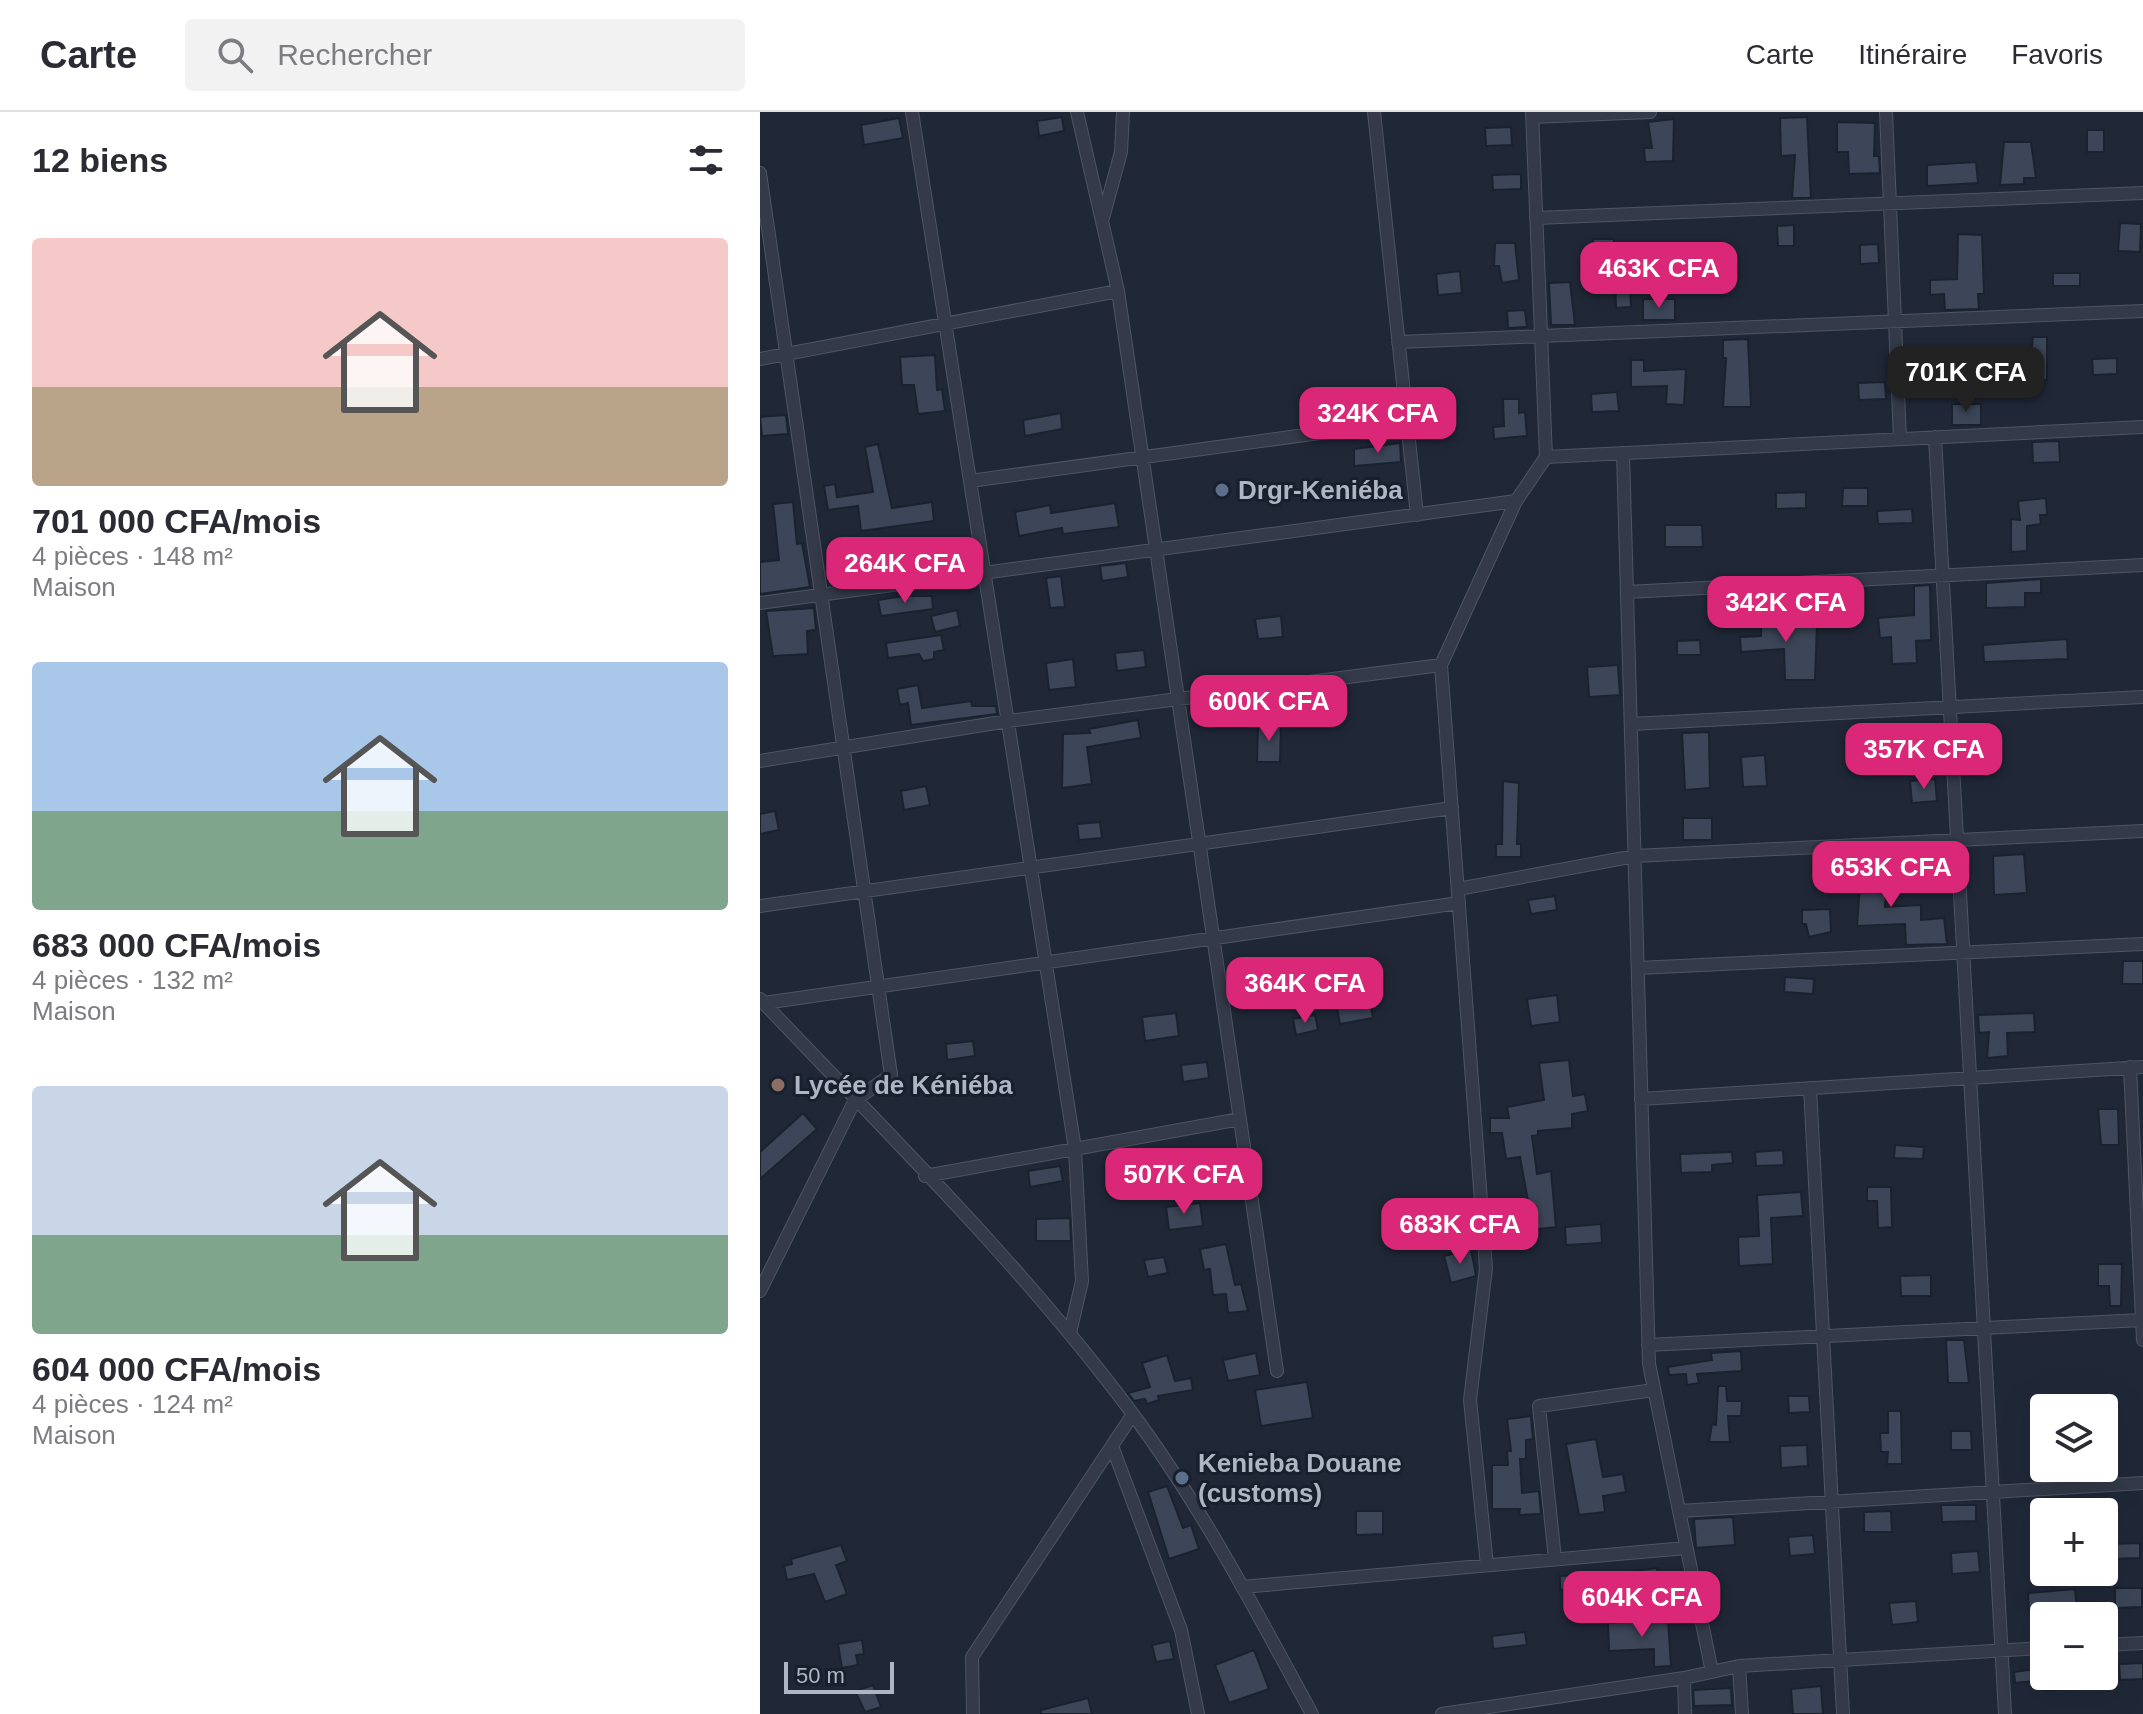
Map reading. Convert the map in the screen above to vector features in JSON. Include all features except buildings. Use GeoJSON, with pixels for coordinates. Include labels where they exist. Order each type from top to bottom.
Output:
{"type":"FeatureCollection","features":[{"type":"Feature","properties":{"kind":"street"},"geometry":{"type":"LineString","coordinates":[[912,112],[1075,1149],[1082,1281],[1070,1333]]}},
{"type":"Feature","properties":{"kind":"street"},"geometry":{"type":"LineString","coordinates":[[1077,112],[1118,291],[1277,1371]]}},
{"type":"Feature","properties":{"kind":"street"},"geometry":{"type":"LineString","coordinates":[[1102,223],[1121,152],[1123,112]]}},
{"type":"Feature","properties":{"kind":"street"},"geometry":{"type":"LineString","coordinates":[[1374,112],[1417,515]]}},
{"type":"Feature","properties":{"kind":"street"},"geometry":{"type":"LineString","coordinates":[[1487,1565],[1470,1400],[1486,1268],[1441,665],[1516,501],[1546,457],[1532,114],[1650,112]]}},
{"type":"Feature","properties":{"kind":"street"},"geometry":{"type":"LineString","coordinates":[[1886,112],[1900,439]]}},
{"type":"Feature","properties":{"kind":"street"},"geometry":{"type":"LineString","coordinates":[[760,173],[891,1075],[855,1100],[760,1291]]}},
{"type":"Feature","properties":{"kind":"street"},"geometry":{"type":"LineString","coordinates":[[1536,218],[2143,193]]}},
{"type":"Feature","properties":{"kind":"street"},"geometry":{"type":"LineString","coordinates":[[760,359],[1118,291]]}},
{"type":"Feature","properties":{"kind":"street"},"geometry":{"type":"LineString","coordinates":[[1398,342],[2143,311]]}},
{"type":"Feature","properties":{"kind":"street"},"geometry":{"type":"LineString","coordinates":[[970,481],[1407,421]]}},
{"type":"Feature","properties":{"kind":"street"},"geometry":{"type":"LineString","coordinates":[[1546,457],[2143,427]]}},
{"type":"Feature","properties":{"kind":"street"},"geometry":{"type":"LineString","coordinates":[[1935,437],[2005,1714]]}},
{"type":"Feature","properties":{"kind":"street"},"geometry":{"type":"LineString","coordinates":[[1623,453],[1648,1345],[1654,1390],[1712,1672]]}},
{"type":"Feature","properties":{"kind":"street"},"geometry":{"type":"LineString","coordinates":[[760,603],[1516,501]]}},
{"type":"Feature","properties":{"kind":"street"},"geometry":{"type":"LineString","coordinates":[[1627,592],[2143,565]]}},
{"type":"Feature","properties":{"kind":"street"},"geometry":{"type":"LineString","coordinates":[[760,761],[1008,721],[1441,665]]}},
{"type":"Feature","properties":{"kind":"street"},"geometry":{"type":"LineString","coordinates":[[1631,724],[2143,697]]}},
{"type":"Feature","properties":{"kind":"street"},"geometry":{"type":"LineString","coordinates":[[760,906],[1452,808]]}},
{"type":"Feature","properties":{"kind":"street"},"geometry":{"type":"LineString","coordinates":[[1458,889],[1635,856],[2143,831]]}},
{"type":"Feature","properties":{"kind":"street"},"geometry":{"type":"LineString","coordinates":[[762,1001],[1459,903]]}},
{"type":"Feature","properties":{"kind":"street"},"geometry":{"type":"LineString","coordinates":[[1638,968],[2143,944]]}},
{"type":"Feature","properties":{"kind":"street"},"geometry":{"type":"LineString","coordinates":[[762,1001],[1070,1333],[1133,1414],[1205,1517],[1312,1714]]}},
{"type":"Feature","properties":{"kind":"street"},"geometry":{"type":"LineString","coordinates":[[1641,1099],[2136,1067],[2143,1340]]}},
{"type":"Feature","properties":{"kind":"street"},"geometry":{"type":"LineString","coordinates":[[1810,1088],[1843,1714]]}},
{"type":"Feature","properties":{"kind":"street"},"geometry":{"type":"LineString","coordinates":[[925,1176],[1240,1119]]}},
{"type":"Feature","properties":{"kind":"street"},"geometry":{"type":"LineString","coordinates":[[1648,1345],[2142,1320]]}},
{"type":"Feature","properties":{"kind":"street"},"geometry":{"type":"LineString","coordinates":[[1555,1559],[1539,1406],[1654,1390]]}},
{"type":"Feature","properties":{"kind":"street"},"geometry":{"type":"LineString","coordinates":[[973,1714],[972,1657],[1133,1414]]}},
{"type":"Feature","properties":{"kind":"street"},"geometry":{"type":"LineString","coordinates":[[1112,1446],[1181,1630],[1198,1714]]}},
{"type":"Feature","properties":{"kind":"street"},"geometry":{"type":"LineString","coordinates":[[1679,1511],[2143,1483]]}},
{"type":"Feature","properties":{"kind":"street"},"geometry":{"type":"LineString","coordinates":[[1242,1587],[1686,1548]]}},
{"type":"Feature","properties":{"kind":"street"},"geometry":{"type":"LineString","coordinates":[[2118,1644],[2143,1643]]}},
{"type":"Feature","properties":{"kind":"street"},"geometry":{"type":"LineString","coordinates":[[1442,1714],[1684,1678],[1739,1666],[2030,1649]]}},
{"type":"Feature","properties":{"kind":"street"},"geometry":{"type":"LineString","coordinates":[[1739,1666],[1742,1714]]}},
{"type":"Feature","properties":{"kind":"street"},"geometry":{"type":"LineString","coordinates":[[1684,1678],[1685,1714]]}},
{"type":"Feature","properties":{"kind":"place","name":"Drgr-Keniéba"},"geometry":{"type":"Point","coordinates":[1222,490]}},
{"type":"Feature","properties":{"kind":"place","name":"Lycée de Kéniéba"},"geometry":{"type":"Point","coordinates":[778,1085]}},
{"type":"Feature","properties":{"kind":"place","name":"Kenieba Douane (customs)"},"geometry":{"type":"Point","coordinates":[1182,1478]}}]}
